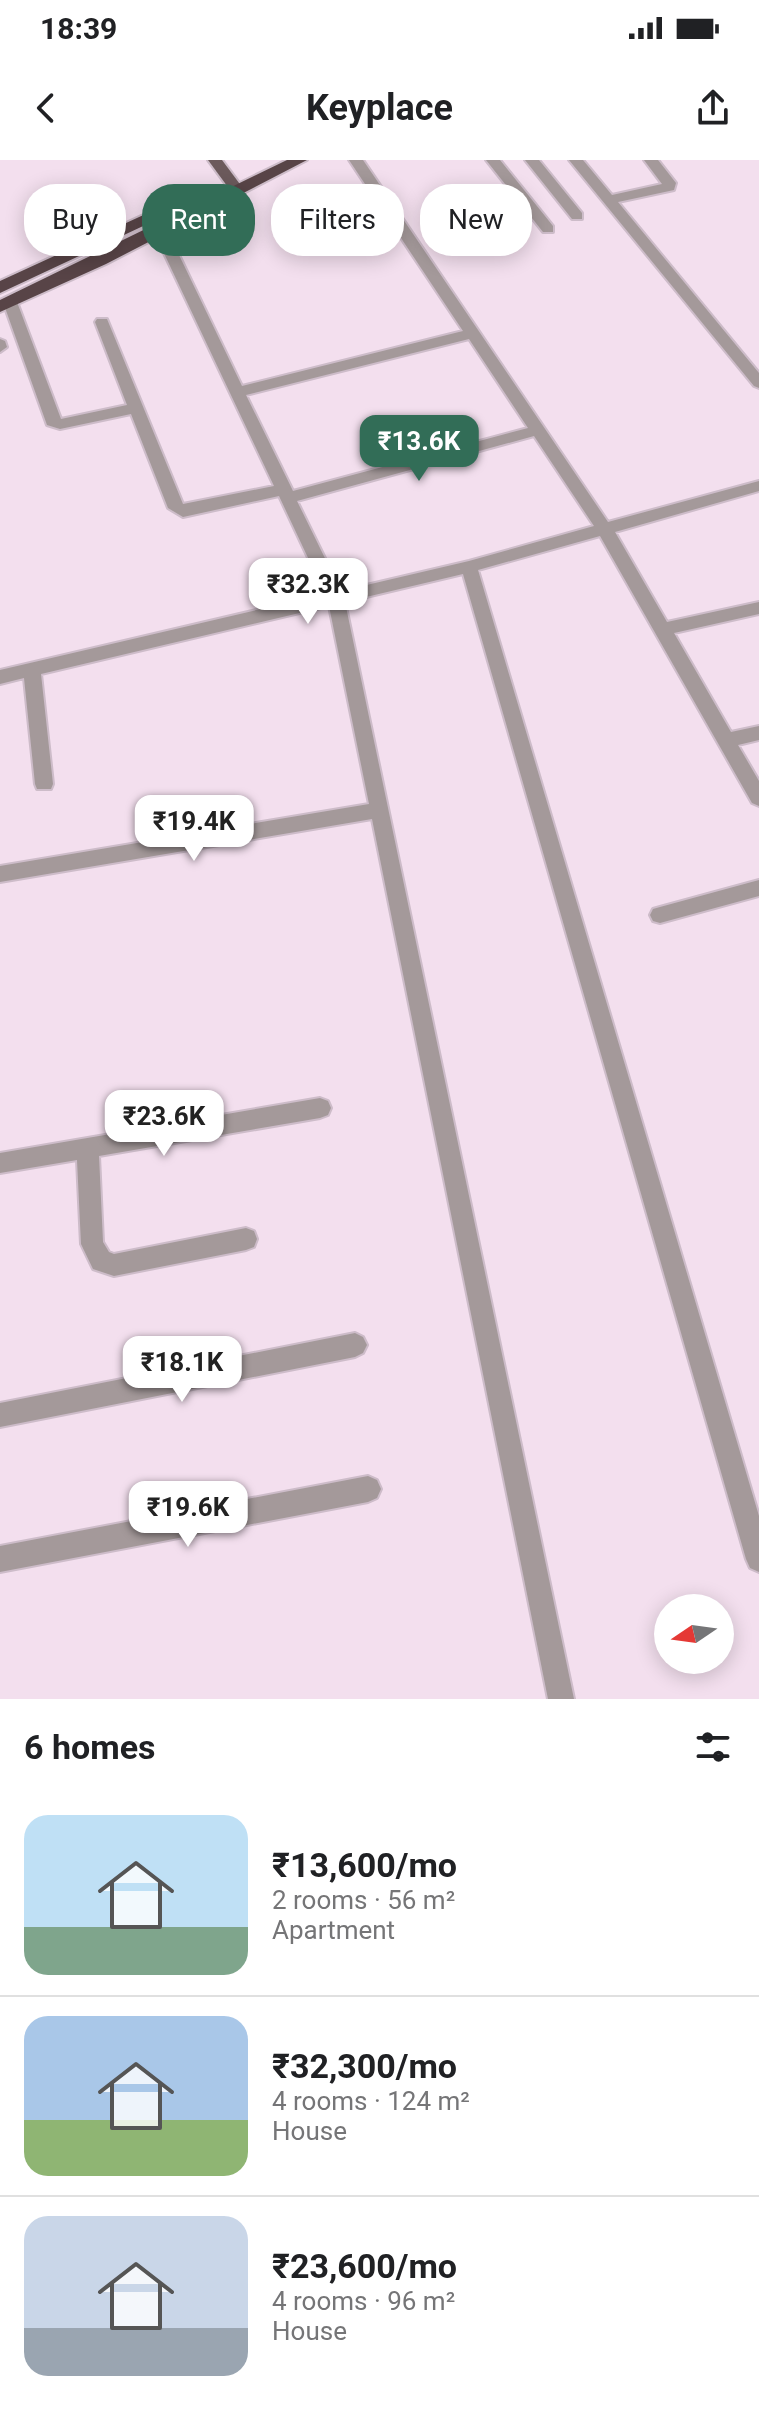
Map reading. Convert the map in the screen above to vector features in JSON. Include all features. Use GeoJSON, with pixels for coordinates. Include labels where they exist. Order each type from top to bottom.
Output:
{"type":"FeatureCollection","features":[{"type":"Feature","properties":{"kind":"highway"},"geometry":{"type":"LineString","coordinates":[[236,184],[272,160]]}},
{"type":"Feature","properties":{"kind":"highway"},"geometry":{"type":"LineString","coordinates":[[237,184],[299,160]]}},
{"type":"Feature","properties":{"kind":"highway"},"geometry":{"type":"LineString","coordinates":[[3,299],[142,230]]}},
{"type":"Feature","properties":{"kind":"highway"},"geometry":{"type":"LineString","coordinates":[[3,299],[142,238]]}},
{"type":"Feature","properties":{"kind":"main road"},"geometry":{"type":"LineString","coordinates":[[215,160],[233,184]]}},
{"type":"Feature","properties":{"kind":"street"},"geometry":{"type":"LineString","coordinates":[[356,160],[605,530],[759,798]]}},
{"type":"Feature","properties":{"kind":"street"},"geometry":{"type":"LineString","coordinates":[[493,160],[548,229]]}},
{"type":"Feature","properties":{"kind":"street"},"geometry":{"type":"LineString","coordinates":[[532,160],[577,216]]}},
{"type":"Feature","properties":{"kind":"street"},"geometry":{"type":"LineString","coordinates":[[576,160],[759,383]]}},
{"type":"Feature","properties":{"kind":"street"},"geometry":{"type":"LineString","coordinates":[[610,200],[669,187],[651,160]]}},
{"type":"Feature","properties":{"kind":"street"},"geometry":{"type":"LineString","coordinates":[[172,256],[336,599],[561,1699]]}},
{"type":"Feature","properties":{"kind":"street"},"geometry":{"type":"LineString","coordinates":[[3,299],[52,421],[60,424],[135,408]]}},
{"type":"Feature","properties":{"kind":"street"},"geometry":{"type":"LineString","coordinates":[[102,322],[176,508],[183,511],[286,493],[539,430]]}},
{"type":"Feature","properties":{"kind":"street"},"geometry":{"type":"LineString","coordinates":[[237,392],[473,333]]}},
{"type":"Feature","properties":{"kind":"street"},"geometry":{"type":"LineString","coordinates":[[0,677],[469,567],[759,486]]}},
{"type":"Feature","properties":{"kind":"street"},"geometry":{"type":"LineString","coordinates":[[469,567],[759,1559]]}},
{"type":"Feature","properties":{"kind":"street"},"geometry":{"type":"LineString","coordinates":[[663,629],[759,608]]}},
{"type":"Feature","properties":{"kind":"street"},"geometry":{"type":"LineString","coordinates":[[32,670],[44,784]]}},
{"type":"Feature","properties":{"kind":"street"},"geometry":{"type":"LineString","coordinates":[[727,740],[759,733]]}},
{"type":"Feature","properties":{"kind":"street"},"geometry":{"type":"LineString","coordinates":[[0,874],[380,810]]}},
{"type":"Feature","properties":{"kind":"street"},"geometry":{"type":"LineString","coordinates":[[660,915],[759,888]]}},
{"type":"Feature","properties":{"kind":"street"},"geometry":{"type":"LineString","coordinates":[[0,1163],[320,1108]]}},
{"type":"Feature","properties":{"kind":"street"},"geometry":{"type":"LineString","coordinates":[[88,1148],[92,1244],[101,1261],[114,1265],[246,1239]]}},
{"type":"Feature","properties":{"kind":"street"},"geometry":{"type":"LineString","coordinates":[[0,1415],[355,1345]]}},
{"type":"Feature","properties":{"kind":"street"},"geometry":{"type":"LineString","coordinates":[[0,1559],[368,1489]]}}]}
